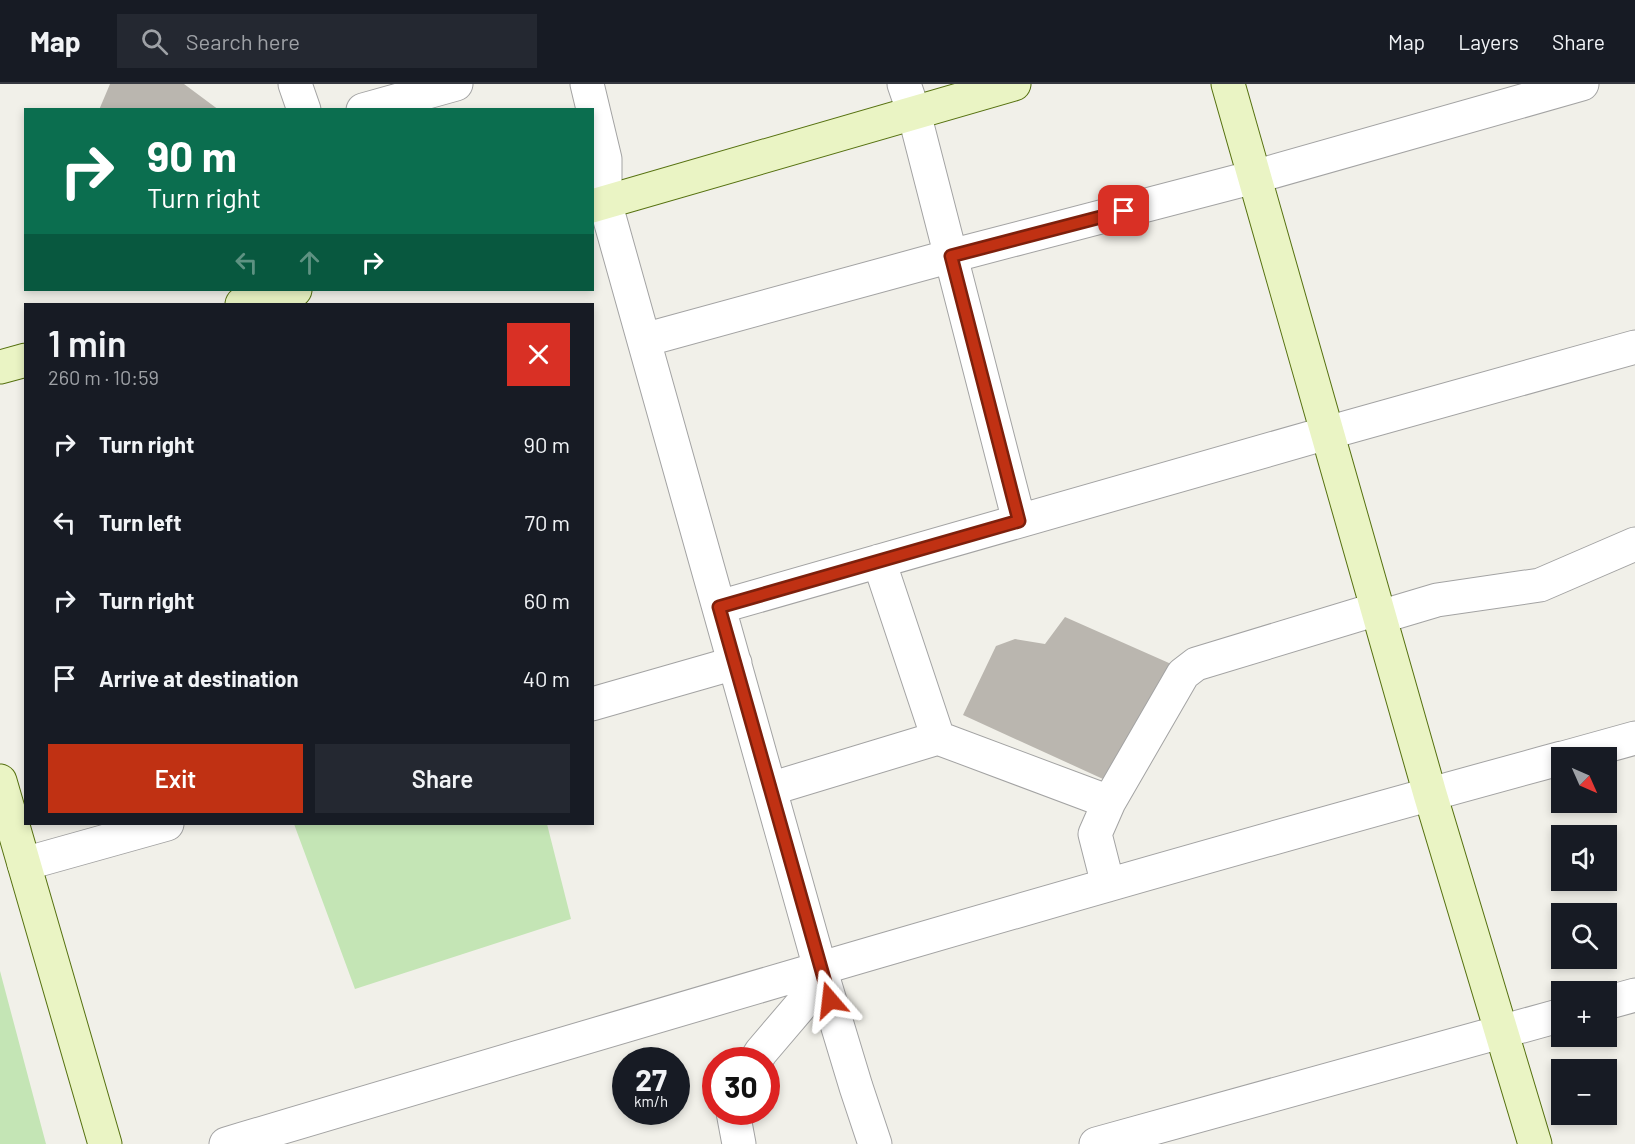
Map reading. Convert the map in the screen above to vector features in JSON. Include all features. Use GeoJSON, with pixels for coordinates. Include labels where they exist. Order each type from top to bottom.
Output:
{"type":"FeatureCollection","features":[{"type":"Feature","properties":{"kind":"street"},"geometry":{"type":"LineString","coordinates":[[295,84],[303,108]]}},
{"type":"Feature","properties":{"kind":"street"},"geometry":{"type":"LineString","coordinates":[[370,108],[456,84]]}},
{"type":"Feature","properties":{"kind":"street"},"geometry":{"type":"LineString","coordinates":[[587,84],[593,108]]}},
{"type":"Feature","properties":{"kind":"street"},"geometry":{"type":"LineString","coordinates":[[599,204],[909,98],[1014,84]]}},
{"type":"Feature","properties":{"kind":"street"},"geometry":{"type":"LineString","coordinates":[[1228,84],[1430,794],[1535,1144]]}},
{"type":"Feature","properties":{"kind":"street"},"geometry":{"type":"LineString","coordinates":[[644,340],[951,256],[1254,177],[1582,84]]}},
{"type":"Feature","properties":{"kind":"street"},"geometry":{"type":"LineString","coordinates":[[909,98],[1019,521]]}},
{"type":"Feature","properties":{"kind":"street"},"geometry":{"type":"LineString","coordinates":[[594,113],[605,159],[599,204],[644,340],[822,973],[875,1144]]}},
{"type":"Feature","properties":{"kind":"street"},"geometry":{"type":"LineString","coordinates":[[246,303],[291,291]]}},
{"type":"Feature","properties":{"kind":"street"},"geometry":{"type":"LineString","coordinates":[[719,607],[1635,347]]}},
{"type":"Feature","properties":{"kind":"street"},"geometry":{"type":"LineString","coordinates":[[0,367],[24,361]]}},
{"type":"Feature","properties":{"kind":"street"},"geometry":{"type":"LineString","coordinates":[[1108,885],[1095,834],[1109,802],[1183,674],[1196,664],[1379,613],[1437,600],[1540,585],[1635,544]]}},
{"type":"Feature","properties":{"kind":"street"},"geometry":{"type":"LineString","coordinates":[[879,561],[938,738]]}},
{"type":"Feature","properties":{"kind":"street"},"geometry":{"type":"LineString","coordinates":[[594,703],[735,663]]}},
{"type":"Feature","properties":{"kind":"street"},"geometry":{"type":"LineString","coordinates":[[770,789],[938,738],[1109,802]]}},
{"type":"Feature","properties":{"kind":"street"},"geometry":{"type":"LineString","coordinates":[[1602,747],[1635,738]]}},
{"type":"Feature","properties":{"kind":"street"},"geometry":{"type":"LineString","coordinates":[[226,1144],[822,973],[1108,885],[1551,761]]}},
{"type":"Feature","properties":{"kind":"street"},"geometry":{"type":"LineString","coordinates":[[0,781],[105,1144]]}},
{"type":"Feature","properties":{"kind":"street"},"geometry":{"type":"LineString","coordinates":[[24,864],[163,825]]}},
{"type":"Feature","properties":{"kind":"street"},"geometry":{"type":"LineString","coordinates":[[765,1047],[822,973]]}},
{"type":"Feature","properties":{"kind":"street"},"geometry":{"type":"LineString","coordinates":[[1617,1000],[1635,995]]}},
{"type":"Feature","properties":{"kind":"street"},"geometry":{"type":"LineString","coordinates":[[1095,1144],[1551,1018]]}},
{"type":"Feature","properties":{"kind":"street"},"geometry":{"type":"LineString","coordinates":[[735,1125],[739,1144]]}},
{"type":"Feature","properties":{"kind":"green space"},"geometry":{"type":"Polygon","coordinates":[[[294,825],[547,825],[571,919],[355,989],[294,825]]]}},
{"type":"Feature","properties":{"kind":"green space"},"geometry":{"type":"Polygon","coordinates":[[[0,971],[46,1144],[0,1144],[0,971]]]}},
{"type":"Feature","properties":{"kind":"building"},"geometry":{"type":"Polygon","coordinates":[[[110,84],[184,84],[216,108],[100,108],[110,84]]]}},
{"type":"Feature","properties":{"kind":"building"},"geometry":{"type":"Polygon","coordinates":[[[1065,617],[1178,667],[1114,784],[963,715],[996,646],[1015,639],[1045,644],[1065,617]]]}},
{"type":"Feature","properties":{"kind":"route"},"geometry":{"type":"LineString","coordinates":[[830,1000],[719,607],[1019,521],[951,256],[1124,211]]}}]}
